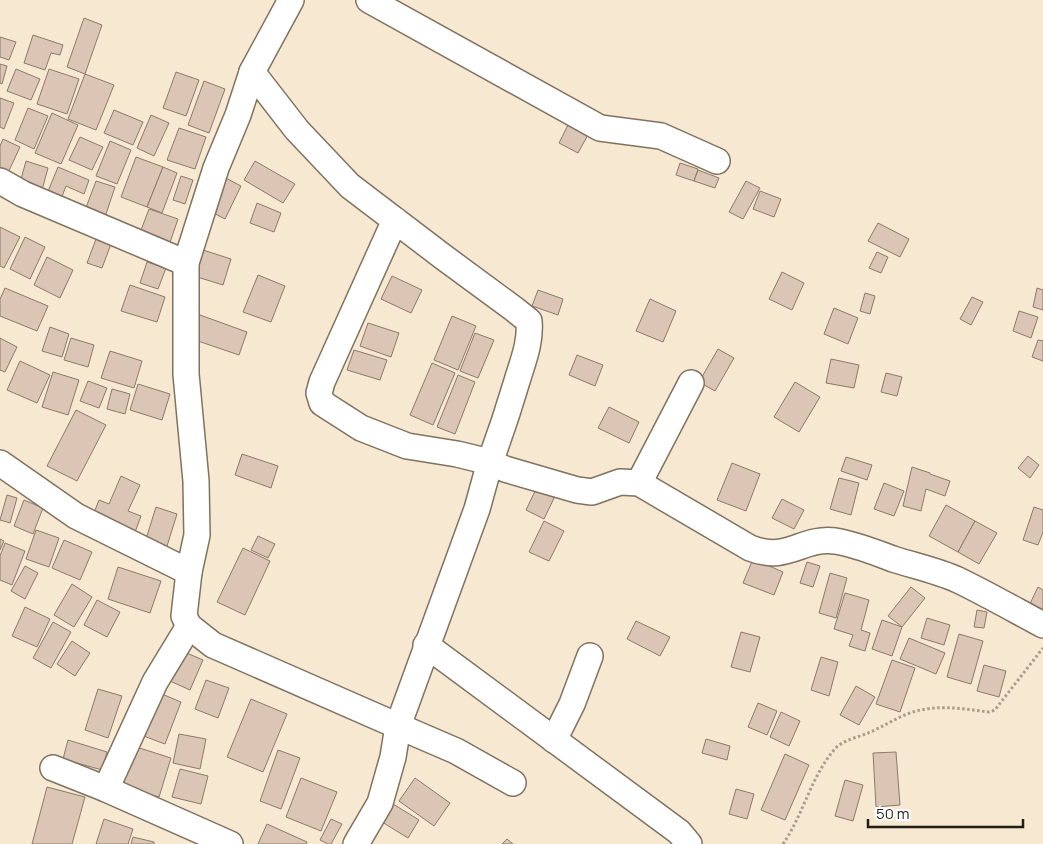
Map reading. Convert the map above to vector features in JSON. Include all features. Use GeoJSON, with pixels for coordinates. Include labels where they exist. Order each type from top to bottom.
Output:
{"type":"FeatureCollection","features":[{"type":"Feature","properties":{"kind":"street"},"geometry":{"type":"LineString","coordinates":[[291,0],[252,72],[238,115],[216,168],[186,263],[186,374],[196,481],[197,535],[189,572],[184,616],[189,626],[213,645],[456,751],[513,783]]}},
{"type":"Feature","properties":{"kind":"street"},"geometry":{"type":"LineString","coordinates":[[369,0],[600,128],[661,136],[717,161]]}},
{"type":"Feature","properties":{"kind":"street"},"geometry":{"type":"LineString","coordinates":[[252,72],[297,130],[350,186],[529,321],[530,335],[504,424],[490,462],[477,509],[398,726],[393,757],[380,803],[356,844]]}},
{"type":"Feature","properties":{"kind":"street"},"geometry":{"type":"LineString","coordinates":[[0,182],[22,194],[186,263]]}},
{"type":"Feature","properties":{"kind":"street"},"geometry":{"type":"LineString","coordinates":[[395,220],[322,382],[319,393],[322,403],[361,428],[407,446],[457,454],[490,462],[505,469],[577,490],[592,492],[620,482],[639,483],[760,552],[771,554],[784,552],[814,542],[833,541],[859,547],[957,580],[1043,625]]}},
{"type":"Feature","properties":{"kind":"street"},"geometry":{"type":"LineString","coordinates":[[639,483],[691,383]]}},
{"type":"Feature","properties":{"kind":"street"},"geometry":{"type":"LineString","coordinates":[[0,463],[76,516],[189,572]]}},
{"type":"Feature","properties":{"kind":"street"},"geometry":{"type":"LineString","coordinates":[[106,789],[156,682],[189,626]]}},
{"type":"Feature","properties":{"kind":"street"},"geometry":{"type":"LineString","coordinates":[[426,645],[679,832],[689,844]]}},
{"type":"Feature","properties":{"kind":"street"},"geometry":{"type":"LineString","coordinates":[[554,740],[572,704],[590,656]]}},
{"type":"Feature","properties":{"kind":"street"},"geometry":{"type":"LineString","coordinates":[[53,768],[106,789],[230,844]]}},
{"type":"Feature","properties":{"kind":"path"},"geometry":{"type":"LineString","coordinates":[[783,844],[792,831],[819,773],[833,750],[840,743],[926,709],[943,707],[989,712],[995,710],[1043,648]]}},
{"type":"Feature","properties":{"kind":"building"},"geometry":{"type":"Polygon","coordinates":[[[84,18],[102,25],[85,74],[67,67],[84,18]]]}},
{"type":"Feature","properties":{"kind":"building"},"geometry":{"type":"Polygon","coordinates":[[[33,35],[63,45],[60,55],[51,53],[45,70],[24,63],[33,35]]]}},
{"type":"Feature","properties":{"kind":"building"},"geometry":{"type":"Polygon","coordinates":[[[0,37],[16,42],[9,60],[0,57],[0,37]]]}},
{"type":"Feature","properties":{"kind":"building"},"geometry":{"type":"Polygon","coordinates":[[[0,64],[7,66],[2,84],[0,83],[0,64]]]}},
{"type":"Feature","properties":{"kind":"building"},"geometry":{"type":"Polygon","coordinates":[[[16,69],[40,79],[31,100],[7,91],[16,69]]]}},
{"type":"Feature","properties":{"kind":"building"},"geometry":{"type":"Polygon","coordinates":[[[49,69],[79,79],[67,114],[37,104],[49,69]]]}},
{"type":"Feature","properties":{"kind":"building"},"geometry":{"type":"Polygon","coordinates":[[[176,72],[199,80],[186,116],[163,108],[176,72]]]}},
{"type":"Feature","properties":{"kind":"building"},"geometry":{"type":"Polygon","coordinates":[[[85,74],[114,85],[96,130],[68,119],[85,74]]]}},
{"type":"Feature","properties":{"kind":"building"},"geometry":{"type":"Polygon","coordinates":[[[204,81],[225,89],[209,133],[188,125],[204,81]]]}},
{"type":"Feature","properties":{"kind":"building"},"geometry":{"type":"Polygon","coordinates":[[[0,98],[14,103],[4,129],[0,127],[0,98]]]}},
{"type":"Feature","properties":{"kind":"building"},"geometry":{"type":"Polygon","coordinates":[[[28,108],[48,116],[34,149],[15,140],[28,108]]]}},
{"type":"Feature","properties":{"kind":"building"},"geometry":{"type":"Polygon","coordinates":[[[114,110],[143,122],[133,145],[104,133],[114,110]]]}},
{"type":"Feature","properties":{"kind":"building"},"geometry":{"type":"Polygon","coordinates":[[[52,113],[78,125],[61,164],[35,153],[52,113]]]}},
{"type":"Feature","properties":{"kind":"building"},"geometry":{"type":"Polygon","coordinates":[[[151,115],[169,123],[154,156],[137,148],[151,115]]]}},
{"type":"Feature","properties":{"kind":"building"},"geometry":{"type":"Polygon","coordinates":[[[570,121],[590,131],[578,153],[559,143],[570,121]]]}},
{"type":"Feature","properties":{"kind":"building"},"geometry":{"type":"Polygon","coordinates":[[[179,128],[206,137],[195,169],[167,160],[179,128]]]}},
{"type":"Feature","properties":{"kind":"building"},"geometry":{"type":"Polygon","coordinates":[[[80,137],[103,147],[92,170],[69,160],[80,137]]]}},
{"type":"Feature","properties":{"kind":"building"},"geometry":{"type":"Polygon","coordinates":[[[3,139],[20,147],[6,177],[0,174],[0,146],[3,139]]]}},
{"type":"Feature","properties":{"kind":"building"},"geometry":{"type":"Polygon","coordinates":[[[110,141],[131,150],[117,184],[96,176],[110,141]]]}},
{"type":"Feature","properties":{"kind":"building"},"geometry":{"type":"Polygon","coordinates":[[[136,157],[163,167],[147,207],[121,197],[136,157]]]}},
{"type":"Feature","properties":{"kind":"building"},"geometry":{"type":"Polygon","coordinates":[[[26,161],[48,168],[42,190],[20,183],[26,161]]]}},
{"type":"Feature","properties":{"kind":"building"},"geometry":{"type":"Polygon","coordinates":[[[255,161],[295,184],[283,203],[244,180],[255,161]]]}},
{"type":"Feature","properties":{"kind":"building"},"geometry":{"type":"Polygon","coordinates":[[[680,163],[698,169],[694,181],[676,175],[680,163]]]}},
{"type":"Feature","properties":{"kind":"building"},"geometry":{"type":"Polygon","coordinates":[[[58,167],[89,180],[84,194],[66,186],[58,207],[44,201],[58,167]]]}},
{"type":"Feature","properties":{"kind":"building"},"geometry":{"type":"Polygon","coordinates":[[[163,167],[177,173],[162,213],[147,207],[163,167]]]}},
{"type":"Feature","properties":{"kind":"building"},"geometry":{"type":"Polygon","coordinates":[[[698,170],[719,178],[715,188],[694,181],[698,170]]]}},
{"type":"Feature","properties":{"kind":"building"},"geometry":{"type":"Polygon","coordinates":[[[220,175],[241,186],[225,219],[204,208],[220,175]]]}},
{"type":"Feature","properties":{"kind":"building"},"geometry":{"type":"Polygon","coordinates":[[[181,176],[193,180],[185,204],[173,200],[181,176]]]}},
{"type":"Feature","properties":{"kind":"building"},"geometry":{"type":"Polygon","coordinates":[[[96,181],[115,187],[104,220],[84,213],[96,181]]]}},
{"type":"Feature","properties":{"kind":"building"},"geometry":{"type":"Polygon","coordinates":[[[746,181],[760,188],[743,219],[729,212],[746,181]]]}},
{"type":"Feature","properties":{"kind":"building"},"geometry":{"type":"Polygon","coordinates":[[[760,191],[781,199],[774,217],[753,209],[760,191]]]}},
{"type":"Feature","properties":{"kind":"building"},"geometry":{"type":"Polygon","coordinates":[[[257,203],[281,213],[274,232],[250,223],[257,203]]]}},
{"type":"Feature","properties":{"kind":"building"},"geometry":{"type":"Polygon","coordinates":[[[149,209],[178,219],[168,248],[138,238],[149,209]]]}},
{"type":"Feature","properties":{"kind":"building"},"geometry":{"type":"Polygon","coordinates":[[[878,223],[909,239],[900,257],[868,241],[878,223]]]}},
{"type":"Feature","properties":{"kind":"building"},"geometry":{"type":"Polygon","coordinates":[[[0,227],[20,237],[4,268],[0,266],[0,227]]]}},
{"type":"Feature","properties":{"kind":"building"},"geometry":{"type":"Polygon","coordinates":[[[25,237],[45,247],[30,279],[10,269],[25,237]]]}},
{"type":"Feature","properties":{"kind":"building"},"geometry":{"type":"Polygon","coordinates":[[[96,239],[111,244],[102,268],[87,263],[96,239]]]}},
{"type":"Feature","properties":{"kind":"building"},"geometry":{"type":"Polygon","coordinates":[[[203,250],[231,259],[223,285],[194,276],[203,250]]]}},
{"type":"Feature","properties":{"kind":"building"},"geometry":{"type":"Polygon","coordinates":[[[877,252],[888,257],[881,273],[869,268],[877,252]]]}},
{"type":"Feature","properties":{"kind":"building"},"geometry":{"type":"Polygon","coordinates":[[[47,257],[73,270],[60,298],[34,285],[47,257]]]}},
{"type":"Feature","properties":{"kind":"building"},"geometry":{"type":"Polygon","coordinates":[[[147,262],[166,268],[158,289],[140,283],[147,262]]]}},
{"type":"Feature","properties":{"kind":"building"},"geometry":{"type":"Polygon","coordinates":[[[782,272],[804,283],[792,310],[769,299],[782,272]]]}},
{"type":"Feature","properties":{"kind":"building"},"geometry":{"type":"Polygon","coordinates":[[[258,275],[285,286],[271,322],[243,312],[258,275]]]}},
{"type":"Feature","properties":{"kind":"building"},"geometry":{"type":"Polygon","coordinates":[[[392,276],[422,290],[411,313],[381,299],[392,276]]]}},
{"type":"Feature","properties":{"kind":"building"},"geometry":{"type":"Polygon","coordinates":[[[130,285],[165,297],[157,322],[121,311],[130,285]]]}},
{"type":"Feature","properties":{"kind":"building"},"geometry":{"type":"Polygon","coordinates":[[[5,288],[48,306],[37,331],[0,316],[0,299],[5,288]]]}},
{"type":"Feature","properties":{"kind":"building"},"geometry":{"type":"Polygon","coordinates":[[[1037,288],[1043,290],[1043,310],[1033,307],[1037,288]]]}},
{"type":"Feature","properties":{"kind":"building"},"geometry":{"type":"Polygon","coordinates":[[[538,290],[563,299],[558,315],[532,306],[538,290]]]}},
{"type":"Feature","properties":{"kind":"building"},"geometry":{"type":"Polygon","coordinates":[[[865,293],[875,296],[870,314],[860,311],[865,293]]]}},
{"type":"Feature","properties":{"kind":"building"},"geometry":{"type":"Polygon","coordinates":[[[972,297],[983,302],[971,325],[960,319],[972,297]]]}},
{"type":"Feature","properties":{"kind":"building"},"geometry":{"type":"Polygon","coordinates":[[[650,299],[676,311],[663,342],[636,331],[650,299]]]}},
{"type":"Feature","properties":{"kind":"building"},"geometry":{"type":"Polygon","coordinates":[[[834,308],[858,318],[848,344],[824,334],[834,308]]]}},
{"type":"Feature","properties":{"kind":"building"},"geometry":{"type":"Polygon","coordinates":[[[1019,311],[1038,317],[1031,338],[1013,331],[1019,311]]]}},
{"type":"Feature","properties":{"kind":"building"},"geometry":{"type":"Polygon","coordinates":[[[200,315],[247,332],[239,355],[192,339],[200,315]]]}},
{"type":"Feature","properties":{"kind":"building"},"geometry":{"type":"Polygon","coordinates":[[[452,316],[476,326],[458,370],[434,360],[452,316]]]}},
{"type":"Feature","properties":{"kind":"building"},"geometry":{"type":"Polygon","coordinates":[[[368,323],[399,333],[391,357],[360,346],[368,323]]]}},
{"type":"Feature","properties":{"kind":"building"},"geometry":{"type":"Polygon","coordinates":[[[50,327],[69,334],[62,357],[42,351],[50,327]]]}},
{"type":"Feature","properties":{"kind":"building"},"geometry":{"type":"Polygon","coordinates":[[[475,333],[494,340],[478,378],[460,371],[475,333]]]}},
{"type":"Feature","properties":{"kind":"building"},"geometry":{"type":"Polygon","coordinates":[[[0,338],[17,347],[5,372],[0,370],[0,338]]]}},
{"type":"Feature","properties":{"kind":"building"},"geometry":{"type":"Polygon","coordinates":[[[71,338],[94,345],[88,367],[64,360],[71,338]]]}},
{"type":"Feature","properties":{"kind":"building"},"geometry":{"type":"Polygon","coordinates":[[[1038,340],[1043,341],[1043,361],[1032,357],[1038,340]]]}},
{"type":"Feature","properties":{"kind":"building"},"geometry":{"type":"Polygon","coordinates":[[[718,349],[734,358],[715,391],[699,382],[718,349]]]}},
{"type":"Feature","properties":{"kind":"building"},"geometry":{"type":"Polygon","coordinates":[[[354,350],[387,360],[380,380],[347,370],[354,350]]]}},
{"type":"Feature","properties":{"kind":"building"},"geometry":{"type":"Polygon","coordinates":[[[110,351],[142,361],[134,388],[101,378],[110,351]]]}},
{"type":"Feature","properties":{"kind":"building"},"geometry":{"type":"Polygon","coordinates":[[[577,355],[603,365],[595,386],[569,375],[577,355]]]}},
{"type":"Feature","properties":{"kind":"building"},"geometry":{"type":"Polygon","coordinates":[[[831,359],[859,365],[854,388],[826,383],[831,359]]]}},
{"type":"Feature","properties":{"kind":"building"},"geometry":{"type":"Polygon","coordinates":[[[20,361],[50,375],[37,403],[7,390],[20,361]]]}},
{"type":"Feature","properties":{"kind":"building"},"geometry":{"type":"Polygon","coordinates":[[[432,363],[455,373],[433,425],[410,415],[432,363]]]}},
{"type":"Feature","properties":{"kind":"building"},"geometry":{"type":"Polygon","coordinates":[[[53,372],[79,380],[68,415],[42,407],[53,372]]]}},
{"type":"Feature","properties":{"kind":"building"},"geometry":{"type":"Polygon","coordinates":[[[886,373],[902,377],[897,396],[881,392],[886,373]]]}},
{"type":"Feature","properties":{"kind":"building"},"geometry":{"type":"Polygon","coordinates":[[[458,375],[475,382],[455,434],[437,427],[458,375]]]}},
{"type":"Feature","properties":{"kind":"building"},"geometry":{"type":"Polygon","coordinates":[[[88,381],[107,388],[99,408],[80,401],[88,381]]]}},
{"type":"Feature","properties":{"kind":"building"},"geometry":{"type":"Polygon","coordinates":[[[795,382],[820,397],[799,432],[774,417],[795,382]]]}},
{"type":"Feature","properties":{"kind":"building"},"geometry":{"type":"Polygon","coordinates":[[[138,384],[170,394],[162,420],[130,410],[138,384]]]}},
{"type":"Feature","properties":{"kind":"building"},"geometry":{"type":"Polygon","coordinates":[[[112,389],[130,394],[125,414],[107,409],[112,389]]]}},
{"type":"Feature","properties":{"kind":"building"},"geometry":{"type":"Polygon","coordinates":[[[609,407],[639,422],[629,443],[598,428],[609,407]]]}},
{"type":"Feature","properties":{"kind":"building"},"geometry":{"type":"Polygon","coordinates":[[[76,410],[106,425],[77,481],[47,466],[76,410]]]}},
{"type":"Feature","properties":{"kind":"building"},"geometry":{"type":"Polygon","coordinates":[[[242,454],[278,466],[271,488],[235,475],[242,454]]]}},
{"type":"Feature","properties":{"kind":"building"},"geometry":{"type":"Polygon","coordinates":[[[1028,456],[1039,465],[1030,478],[1018,468],[1028,456]]]}},
{"type":"Feature","properties":{"kind":"building"},"geometry":{"type":"Polygon","coordinates":[[[846,457],[872,465],[867,480],[841,471],[846,457]]]}},
{"type":"Feature","properties":{"kind":"building"},"geometry":{"type":"Polygon","coordinates":[[[732,463],[760,474],[746,511],[717,500],[732,463]]]}},
{"type":"Feature","properties":{"kind":"building"},"geometry":{"type":"Polygon","coordinates":[[[912,467],[950,481],[945,496],[926,489],[921,511],[903,506],[912,467]]]}},
{"type":"Feature","properties":{"kind":"building"},"geometry":{"type":"Polygon","coordinates":[[[121,476],[140,485],[128,511],[141,516],[134,535],[92,518],[99,500],[109,504],[121,476]]]}},
{"type":"Feature","properties":{"kind":"building"},"geometry":{"type":"Polygon","coordinates":[[[839,478],[859,483],[851,515],[830,509],[839,478]]]}},
{"type":"Feature","properties":{"kind":"building"},"geometry":{"type":"Polygon","coordinates":[[[884,483],[904,491],[894,516],[874,509],[884,483]]]}},
{"type":"Feature","properties":{"kind":"building"},"geometry":{"type":"Polygon","coordinates":[[[538,485],[556,494],[544,519],[526,510],[538,485]]]}},
{"type":"Feature","properties":{"kind":"building"},"geometry":{"type":"Polygon","coordinates":[[[7,495],[17,498],[10,523],[0,520],[7,495]]]}},
{"type":"Feature","properties":{"kind":"building"},"geometry":{"type":"Polygon","coordinates":[[[782,499],[804,510],[794,529],[772,518],[782,499]]]}},
{"type":"Feature","properties":{"kind":"building"},"geometry":{"type":"Polygon","coordinates":[[[24,500],[43,508],[33,534],[14,526],[24,500]]]}},
{"type":"Feature","properties":{"kind":"building"},"geometry":{"type":"Polygon","coordinates":[[[946,505],[975,521],[958,552],[929,536],[946,505]]]}},
{"type":"Feature","properties":{"kind":"building"},"geometry":{"type":"Polygon","coordinates":[[[156,507],[177,514],[167,546],[146,539],[156,507]]]}},
{"type":"Feature","properties":{"kind":"building"},"geometry":{"type":"Polygon","coordinates":[[[1034,507],[1043,510],[1043,532],[1038,545],[1023,540],[1034,507]]]}},
{"type":"Feature","properties":{"kind":"building"},"geometry":{"type":"Polygon","coordinates":[[[544,521],[564,531],[549,561],[529,552],[544,521]]]}},
{"type":"Feature","properties":{"kind":"building"},"geometry":{"type":"Polygon","coordinates":[[[975,521],[997,533],[979,564],[958,552],[975,521]]]}},
{"type":"Feature","properties":{"kind":"building"},"geometry":{"type":"Polygon","coordinates":[[[36,530],[59,538],[49,567],[26,559],[36,530]]]}},
{"type":"Feature","properties":{"kind":"building"},"geometry":{"type":"Polygon","coordinates":[[[258,536],[275,544],[268,558],[251,550],[258,536]]]}},
{"type":"Feature","properties":{"kind":"building"},"geometry":{"type":"Polygon","coordinates":[[[0,539],[4,541],[0,550],[0,539]]]}},
{"type":"Feature","properties":{"kind":"building"},"geometry":{"type":"Polygon","coordinates":[[[64,540],[92,552],[80,580],[52,568],[64,540]]]}},
{"type":"Feature","properties":{"kind":"building"},"geometry":{"type":"Polygon","coordinates":[[[5,543],[25,551],[12,585],[0,580],[0,556],[5,543]]]}},
{"type":"Feature","properties":{"kind":"building"},"geometry":{"type":"Polygon","coordinates":[[[243,548],[270,561],[245,615],[217,602],[243,548]]]}},
{"type":"Feature","properties":{"kind":"building"},"geometry":{"type":"Polygon","coordinates":[[[753,559],[783,572],[774,595],[743,583],[753,559]]]}},
{"type":"Feature","properties":{"kind":"building"},"geometry":{"type":"Polygon","coordinates":[[[807,562],[820,566],[813,587],[800,583],[807,562]]]}},
{"type":"Feature","properties":{"kind":"building"},"geometry":{"type":"Polygon","coordinates":[[[25,566],[38,573],[25,599],[11,591],[25,566]]]}},
{"type":"Feature","properties":{"kind":"building"},"geometry":{"type":"Polygon","coordinates":[[[118,567],[161,581],[150,613],[108,599],[118,567]]]}},
{"type":"Feature","properties":{"kind":"building"},"geometry":{"type":"Polygon","coordinates":[[[830,573],[847,578],[836,618],[819,613],[830,573]]]}},
{"type":"Feature","properties":{"kind":"building"},"geometry":{"type":"Polygon","coordinates":[[[72,584],[92,597],[74,627],[54,615],[72,584]]]}},
{"type":"Feature","properties":{"kind":"building"},"geometry":{"type":"Polygon","coordinates":[[[911,587],[925,598],[902,627],[888,616],[911,587]]]}},
{"type":"Feature","properties":{"kind":"building"},"geometry":{"type":"Polygon","coordinates":[[[1038,587],[1043,590],[1043,618],[1026,612],[1038,587]]]}},
{"type":"Feature","properties":{"kind":"building"},"geometry":{"type":"Polygon","coordinates":[[[845,593],[869,600],[861,630],[870,633],[865,651],[849,646],[853,635],[834,629],[845,593]]]}},
{"type":"Feature","properties":{"kind":"building"},"geometry":{"type":"Polygon","coordinates":[[[97,600],[120,612],[107,637],[84,625],[97,600]]]}},
{"type":"Feature","properties":{"kind":"building"},"geometry":{"type":"Polygon","coordinates":[[[25,607],[50,619],[37,647],[12,636],[25,607]]]}},
{"type":"Feature","properties":{"kind":"building"},"geometry":{"type":"Polygon","coordinates":[[[977,610],[987,612],[984,628],[974,627],[977,610]]]}},
{"type":"Feature","properties":{"kind":"building"},"geometry":{"type":"Polygon","coordinates":[[[927,618],[950,625],[944,645],[921,638],[927,618]]]}},
{"type":"Feature","properties":{"kind":"building"},"geometry":{"type":"Polygon","coordinates":[[[882,620],[902,627],[892,656],[872,649],[882,620]]]}},
{"type":"Feature","properties":{"kind":"building"},"geometry":{"type":"Polygon","coordinates":[[[636,621],[670,637],[660,656],[627,639],[636,621]]]}},
{"type":"Feature","properties":{"kind":"building"},"geometry":{"type":"Polygon","coordinates":[[[53,622],[71,632],[51,668],[33,658],[53,622]]]}},
{"type":"Feature","properties":{"kind":"building"},"geometry":{"type":"Polygon","coordinates":[[[741,632],[760,637],[750,672],[731,667],[741,632]]]}},
{"type":"Feature","properties":{"kind":"building"},"geometry":{"type":"Polygon","coordinates":[[[959,634],[983,641],[971,684],[947,677],[959,634]]]}},
{"type":"Feature","properties":{"kind":"building"},"geometry":{"type":"Polygon","coordinates":[[[909,638],[945,653],[936,674],[900,659],[909,638]]]}},
{"type":"Feature","properties":{"kind":"building"},"geometry":{"type":"Polygon","coordinates":[[[72,641],[90,653],[75,676],[57,664],[72,641]]]}},
{"type":"Feature","properties":{"kind":"building"},"geometry":{"type":"Polygon","coordinates":[[[182,651],[203,660],[190,690],[170,681],[182,651]]]}},
{"type":"Feature","properties":{"kind":"building"},"geometry":{"type":"Polygon","coordinates":[[[821,657],[838,662],[829,696],[811,690],[821,657]]]}},
{"type":"Feature","properties":{"kind":"building"},"geometry":{"type":"Polygon","coordinates":[[[892,660],[915,668],[900,712],[876,704],[892,660]]]}},
{"type":"Feature","properties":{"kind":"building"},"geometry":{"type":"Polygon","coordinates":[[[984,665],[1006,671],[999,697],[977,691],[984,665]]]}},
{"type":"Feature","properties":{"kind":"building"},"geometry":{"type":"Polygon","coordinates":[[[206,680],[229,688],[218,718],[195,709],[206,680]]]}},
{"type":"Feature","properties":{"kind":"building"},"geometry":{"type":"Polygon","coordinates":[[[856,686],[875,697],[859,725],[840,715],[856,686]]]}},
{"type":"Feature","properties":{"kind":"building"},"geometry":{"type":"Polygon","coordinates":[[[98,689],[122,696],[108,738],[85,730],[98,689]]]}},
{"type":"Feature","properties":{"kind":"building"},"geometry":{"type":"Polygon","coordinates":[[[157,692],[181,702],[165,744],[141,735],[157,692]]]}},
{"type":"Feature","properties":{"kind":"building"},"geometry":{"type":"Polygon","coordinates":[[[251,699],[287,714],[263,772],[227,757],[251,699]]]}},
{"type":"Feature","properties":{"kind":"building"},"geometry":{"type":"Polygon","coordinates":[[[758,703],[777,711],[767,735],[748,727],[758,703]]]}},
{"type":"Feature","properties":{"kind":"building"},"geometry":{"type":"Polygon","coordinates":[[[781,712],[800,721],[789,746],[770,737],[781,712]]]}},
{"type":"Feature","properties":{"kind":"building"},"geometry":{"type":"Polygon","coordinates":[[[179,734],[206,739],[200,769],[173,763],[179,734]]]}},
{"type":"Feature","properties":{"kind":"building"},"geometry":{"type":"Polygon","coordinates":[[[706,739],[730,746],[727,760],[702,753],[706,739]]]}},
{"type":"Feature","properties":{"kind":"building"},"geometry":{"type":"Polygon","coordinates":[[[68,740],[107,752],[102,770],[63,759],[68,740]]]}},
{"type":"Feature","properties":{"kind":"building"},"geometry":{"type":"Polygon","coordinates":[[[130,745],[171,758],[159,797],[118,785],[130,745]]]}},
{"type":"Feature","properties":{"kind":"building"},"geometry":{"type":"Polygon","coordinates":[[[278,750],[300,758],[281,809],[260,801],[278,750]]]}},
{"type":"Feature","properties":{"kind":"building"},"geometry":{"type":"Polygon","coordinates":[[[896,752],[900,805],[876,807],[873,753],[896,752]]]}},
{"type":"Feature","properties":{"kind":"building"},"geometry":{"type":"Polygon","coordinates":[[[785,754],[809,765],[785,820],[761,810],[785,754]]]}},
{"type":"Feature","properties":{"kind":"building"},"geometry":{"type":"Polygon","coordinates":[[[180,769],[208,776],[201,804],[172,797],[180,769]]]}},
{"type":"Feature","properties":{"kind":"building"},"geometry":{"type":"Polygon","coordinates":[[[301,778],[337,792],[321,831],[286,817],[301,778]]]}},
{"type":"Feature","properties":{"kind":"building"},"geometry":{"type":"Polygon","coordinates":[[[415,778],[450,803],[434,826],[399,801],[415,778]]]}},
{"type":"Feature","properties":{"kind":"building"},"geometry":{"type":"Polygon","coordinates":[[[845,780],[863,785],[853,821],[835,816],[845,780]]]}},
{"type":"Feature","properties":{"kind":"building"},"geometry":{"type":"Polygon","coordinates":[[[47,787],[85,797],[72,844],[32,844],[47,787]]]}},
{"type":"Feature","properties":{"kind":"building"},"geometry":{"type":"Polygon","coordinates":[[[736,789],[754,794],[747,819],[729,814],[736,789]]]}},
{"type":"Feature","properties":{"kind":"building"},"geometry":{"type":"Polygon","coordinates":[[[393,804],[419,820],[408,838],[382,822],[393,804]]]}},
{"type":"Feature","properties":{"kind":"building"},"geometry":{"type":"Polygon","coordinates":[[[104,819],[133,829],[128,844],[96,844],[104,819]]]}},
{"type":"Feature","properties":{"kind":"building"},"geometry":{"type":"Polygon","coordinates":[[[331,819],[342,824],[331,844],[328,844],[320,840],[331,819]]]}},
{"type":"Feature","properties":{"kind":"building"},"geometry":{"type":"Polygon","coordinates":[[[267,824],[307,842],[306,844],[258,844],[267,824]]]}},
{"type":"Feature","properties":{"kind":"building"},"geometry":{"type":"Polygon","coordinates":[[[133,837],[154,842],[154,844],[131,844],[133,837]]]}},
{"type":"Feature","properties":{"kind":"building"},"geometry":{"type":"Polygon","coordinates":[[[507,839],[513,844],[502,844],[507,839]]]}}]}
